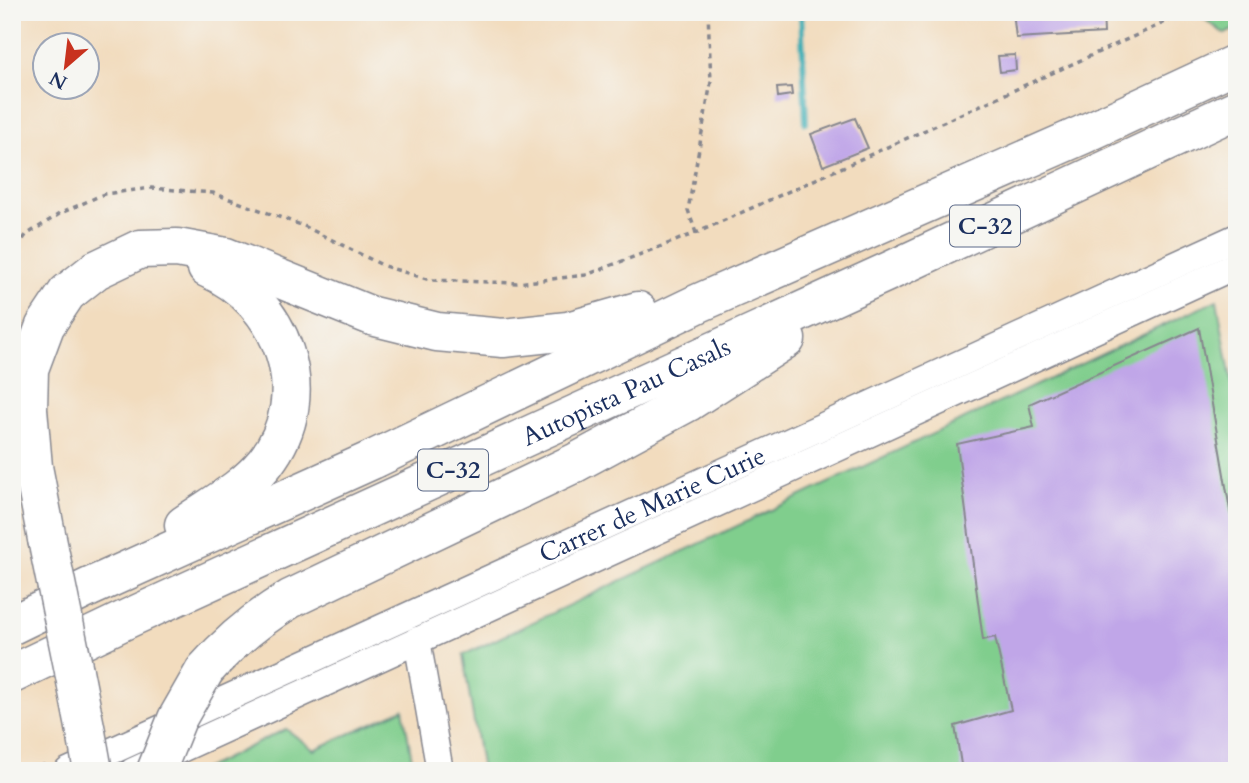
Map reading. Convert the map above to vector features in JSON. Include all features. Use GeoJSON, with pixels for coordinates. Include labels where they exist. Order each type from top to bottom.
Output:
{"type":"FeatureCollection","features":[{"type":"Feature","properties":{"kind":"highway","name":"Autopista Pau Casals"},"geometry":{"type":"LineString","coordinates":[[12,625],[90,586],[372,460],[699,303],[1082,135],[1237,63]]}},
{"type":"Feature","properties":{"kind":"highway","name":"Autopista Pau Casals"},"geometry":{"type":"LineString","coordinates":[[12,674],[141,612],[894,269],[1237,109]]}},
{"type":"Feature","properties":{"kind":"highway"},"geometry":{"type":"LineString","coordinates":[[93,771],[33,467],[28,409],[29,369],[45,327],[67,293],[96,270],[140,250],[158,247],[203,252],[226,257],[372,316],[437,332],[503,338],[568,331],[643,310],[699,303]]}},
{"type":"Feature","properties":{"kind":"highway"},"geometry":{"type":"LineString","coordinates":[[90,586],[246,482],[276,447],[290,399],[289,370],[284,345],[258,303],[240,286],[224,275],[183,261],[114,262]]}},
{"type":"Feature","properties":{"kind":"highway"},"geometry":{"type":"LineString","coordinates":[[156,771],[177,719],[205,670],[239,635],[263,616],[289,599],[575,463],[688,402],[894,269]]}},
{"type":"Feature","properties":{"kind":"street","name":"Carrer de Marie Curie"},"geometry":{"type":"LineString","coordinates":[[68,771],[1237,237]]}},
{"type":"Feature","properties":{"kind":"street","name":"Carrer de Marie Curie"},"geometry":{"type":"LineString","coordinates":[[134,771],[1237,265]]}},
{"type":"Feature","properties":{"kind":"street"},"geometry":{"type":"LineString","coordinates":[[417,640],[440,771]]}},
{"type":"Feature","properties":{"kind":"path"},"geometry":{"type":"LineString","coordinates":[[696,233],[688,210],[711,82],[708,12]]}},
{"type":"Feature","properties":{"kind":"path"},"geometry":{"type":"LineString","coordinates":[[12,256],[26,235],[61,213],[104,194],[151,188],[213,193],[304,226],[384,266],[430,280],[517,283],[586,275],[696,233],[1188,12]]}},
{"type":"Feature","properties":{"kind":"path"},"geometry":{"type":"LineString","coordinates":[[257,771],[277,765],[306,771]]}},
{"type":"Feature","properties":{"kind":"green space"},"geometry":{"type":"Polygon","coordinates":[[[1206,12],[1237,12],[1237,28],[1225,34],[1199,15],[1206,12]]]}},
{"type":"Feature","properties":{"kind":"green space"},"geometry":{"type":"Polygon","coordinates":[[[1217,300],[1237,413],[1237,771],[482,771],[463,655],[1217,300]]]}},
{"type":"Feature","properties":{"kind":"green space"},"geometry":{"type":"Polygon","coordinates":[[[403,709],[414,771],[200,771],[286,729],[314,750],[403,709]]]}},
{"type":"Feature","properties":{"kind":"building"},"geometry":{"type":"Polygon","coordinates":[[[1013,12],[1103,12],[1104,33],[1016,38],[1013,12]]]}},
{"type":"Feature","properties":{"kind":"building"},"geometry":{"type":"Polygon","coordinates":[[[1015,55],[1016,70],[1000,72],[998,56],[1015,55]]]}},
{"type":"Feature","properties":{"kind":"building"},"geometry":{"type":"Polygon","coordinates":[[[791,87],[792,95],[778,97],[777,88],[791,87]]]}},
{"type":"Feature","properties":{"kind":"building"},"geometry":{"type":"Polygon","coordinates":[[[855,118],[868,148],[823,166],[811,134],[855,118]]]}},
{"type":"Feature","properties":{"kind":"building"},"geometry":{"type":"Polygon","coordinates":[[[1199,328],[1237,551],[1237,771],[962,771],[955,726],[1011,710],[995,637],[983,640],[957,444],[1034,427],[1029,404],[1199,328]]]}},
{"type":"Feature","properties":{"kind":"waterway"},"geometry":{"type":"LineString","coordinates":[[801,12],[806,123]]}}]}
